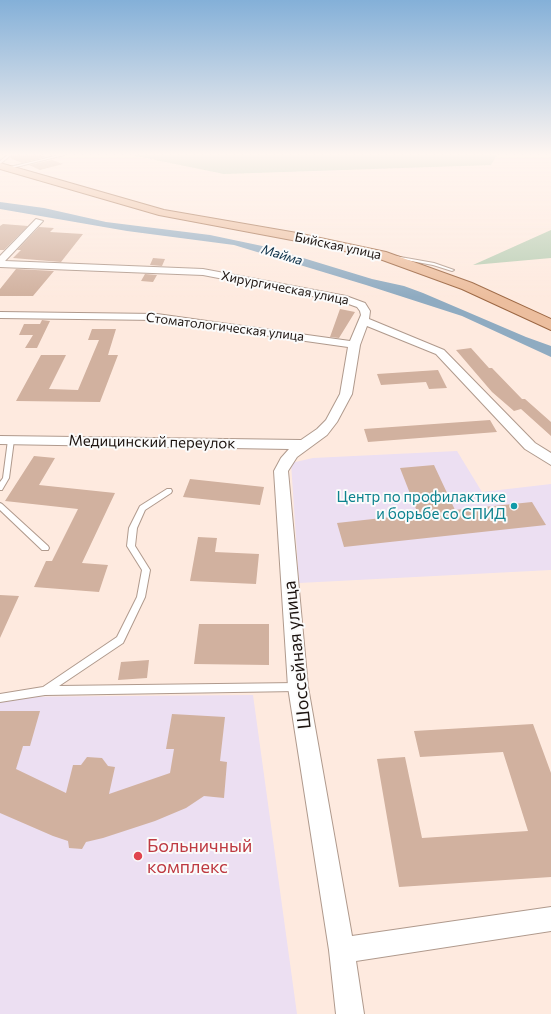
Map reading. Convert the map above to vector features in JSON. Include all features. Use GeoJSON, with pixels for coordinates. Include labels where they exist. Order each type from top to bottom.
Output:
{"type":"FeatureCollection","features":[{"type":"Feature","properties":{"kind":"main road","name":"Бийская улица"},"geometry":{"type":"LineString","coordinates":[[127,202],[163,213],[297,237],[381,255],[467,286],[551,325]]}},
{"type":"Feature","properties":{"kind":"street"},"geometry":{"type":"LineString","coordinates":[[0,272],[2,263],[39,221]]}},
{"type":"Feature","properties":{"kind":"street","name":"Хирургическая улица"},"geometry":{"type":"LineString","coordinates":[[2,263],[187,270],[346,298],[361,305],[365,310],[364,321],[440,352],[530,446],[551,460]]}},
{"type":"Feature","properties":{"kind":"street","name":"Стоматологическая улица"},"geometry":{"type":"LineString","coordinates":[[0,315],[157,316],[354,345]]}},
{"type":"Feature","properties":{"kind":"street","name":"Шоссейная улица"},"geometry":{"type":"LineString","coordinates":[[350,1014],[342,950],[298,687],[281,471],[286,461],[322,432],[331,422],[346,394],[354,345],[364,321]]}},
{"type":"Feature","properties":{"kind":"street","name":"Медицинский переулок"},"geometry":{"type":"LineString","coordinates":[[5,440],[305,445]]}},
{"type":"Feature","properties":{"kind":"street"},"geometry":{"type":"LineString","coordinates":[[342,950],[551,919]]}},
{"type":"Feature","properties":{"kind":"lane"},"geometry":{"type":"LineString","coordinates":[[381,255],[434,264],[452,270]]}},
{"type":"Feature","properties":{"kind":"lane"},"geometry":{"type":"LineString","coordinates":[[0,488],[6,478],[5,440]]}},
{"type":"Feature","properties":{"kind":"lane"},"geometry":{"type":"LineString","coordinates":[[45,691],[120,640],[141,597],[146,570],[132,546],[133,528],[142,508],[169,491]]}},
{"type":"Feature","properties":{"kind":"lane"},"geometry":{"type":"LineString","coordinates":[[0,506],[46,548]]}},
{"type":"Feature","properties":{"kind":"lane"},"geometry":{"type":"LineString","coordinates":[[0,698],[45,691],[298,687]]}},
{"type":"Feature","properties":{"kind":"shaded area"},"geometry":{"type":"Polygon","coordinates":[[[457,451],[482,492],[551,484],[551,570],[299,583],[291,463],[313,458],[457,451]]]}},
{"type":"Feature","properties":{"kind":"shaded area","name":"Больничный комплекс"},"geometry":{"type":"Polygon","coordinates":[[[253,695],[297,1014],[0,1014],[0,697],[253,695]]]}},
{"type":"Feature","properties":{"kind":"green space"},"geometry":{"type":"Polygon","coordinates":[[[551,230],[551,258],[473,265],[551,230]]]}},
{"type":"Feature","properties":{"kind":"water","name":"Майма"},"geometry":{"type":"Polygon","coordinates":[[[0,202],[44,208],[106,222],[210,235],[267,247],[372,279],[404,286],[423,293],[526,337],[551,346],[551,357],[462,316],[234,245],[127,231],[0,209],[0,202]]]}},
{"type":"Feature","properties":{"kind":"building"},"geometry":{"type":"Polygon","coordinates":[[[3,224],[28,226],[4,250],[0,250],[0,226],[3,224]]]}},
{"type":"Feature","properties":{"kind":"building"},"geometry":{"type":"Polygon","coordinates":[[[39,227],[54,228],[50,232],[83,234],[61,262],[13,258],[21,250],[17,250],[39,227]]]}},
{"type":"Feature","properties":{"kind":"building"},"geometry":{"type":"Polygon","coordinates":[[[153,258],[165,259],[162,266],[150,265],[153,258]]]}},
{"type":"Feature","properties":{"kind":"building"},"geometry":{"type":"Polygon","coordinates":[[[16,269],[54,271],[33,296],[0,296],[0,289],[16,269]]]}},
{"type":"Feature","properties":{"kind":"building"},"geometry":{"type":"Polygon","coordinates":[[[145,274],[157,275],[153,282],[141,281],[145,274]]]}},
{"type":"Feature","properties":{"kind":"building"},"geometry":{"type":"Polygon","coordinates":[[[340,309],[355,312],[339,338],[330,337],[340,309]]]}},
{"type":"Feature","properties":{"kind":"building"},"geometry":{"type":"Polygon","coordinates":[[[42,320],[50,321],[37,348],[25,348],[33,335],[19,335],[24,324],[40,324],[42,320]]]}},
{"type":"Feature","properties":{"kind":"building"},"geometry":{"type":"Polygon","coordinates":[[[92,329],[116,329],[108,355],[118,355],[100,402],[16,401],[41,355],[66,355],[49,389],[78,390],[99,340],[88,340],[92,329]]]}},
{"type":"Feature","properties":{"kind":"building"},"geometry":{"type":"Polygon","coordinates":[[[471,348],[489,368],[492,368],[522,399],[525,399],[551,422],[551,436],[521,409],[514,411],[492,392],[456,350],[471,348]]]}},
{"type":"Feature","properties":{"kind":"building"},"geometry":{"type":"Polygon","coordinates":[[[438,370],[447,388],[429,389],[426,382],[381,385],[377,374],[438,370]]]}},
{"type":"Feature","properties":{"kind":"building"},"geometry":{"type":"Polygon","coordinates":[[[490,420],[497,432],[368,442],[364,429],[490,420]]]}},
{"type":"Feature","properties":{"kind":"building"},"geometry":{"type":"Polygon","coordinates":[[[34,456],[55,458],[39,485],[115,493],[82,563],[108,565],[99,592],[34,587],[46,561],[52,561],[78,509],[5,501],[34,456]]]}},
{"type":"Feature","properties":{"kind":"building","name":"Центр по профилактике и борьбе со СПИД"},"geometry":{"type":"Polygon","coordinates":[[[434,465],[455,510],[532,502],[546,525],[344,547],[337,523],[418,514],[400,468],[434,465]]]}},
{"type":"Feature","properties":{"kind":"building"},"geometry":{"type":"Polygon","coordinates":[[[190,479],[264,487],[260,505],[183,497],[190,479]]]}},
{"type":"Feature","properties":{"kind":"building"},"geometry":{"type":"Polygon","coordinates":[[[198,537],[217,538],[215,552],[259,554],[256,584],[190,581],[198,537]]]}},
{"type":"Feature","properties":{"kind":"building"},"geometry":{"type":"Polygon","coordinates":[[[0,595],[19,596],[0,638],[0,595]]]}},
{"type":"Feature","properties":{"kind":"building"},"geometry":{"type":"Polygon","coordinates":[[[199,624],[269,624],[269,665],[194,664],[199,624]]]}},
{"type":"Feature","properties":{"kind":"building"},"geometry":{"type":"Polygon","coordinates":[[[149,660],[147,678],[118,680],[121,662],[149,660]]]}},
{"type":"Feature","properties":{"kind":"building"},"geometry":{"type":"Polygon","coordinates":[[[0,711],[40,711],[30,746],[23,746],[16,769],[66,793],[73,765],[81,765],[87,757],[102,758],[108,766],[115,767],[109,794],[170,773],[174,749],[166,749],[172,714],[225,717],[220,761],[227,762],[224,798],[204,796],[186,808],[155,821],[86,842],[82,849],[69,848],[68,841],[0,813],[0,711]]]}},
{"type":"Feature","properties":{"kind":"building"},"geometry":{"type":"Polygon","coordinates":[[[533,724],[551,773],[551,877],[399,887],[377,759],[405,757],[422,838],[528,831],[503,752],[420,757],[414,731],[533,724]]]}},
{"type":"Feature","properties":{"kind":"place","name":"Центр по профилактике и борьбе со СПИД"},"geometry":{"type":"Point","coordinates":[514,506]}},
{"type":"Feature","properties":{"kind":"place","name":"Больничный комплекс"},"geometry":{"type":"Point","coordinates":[138,856]}}]}
